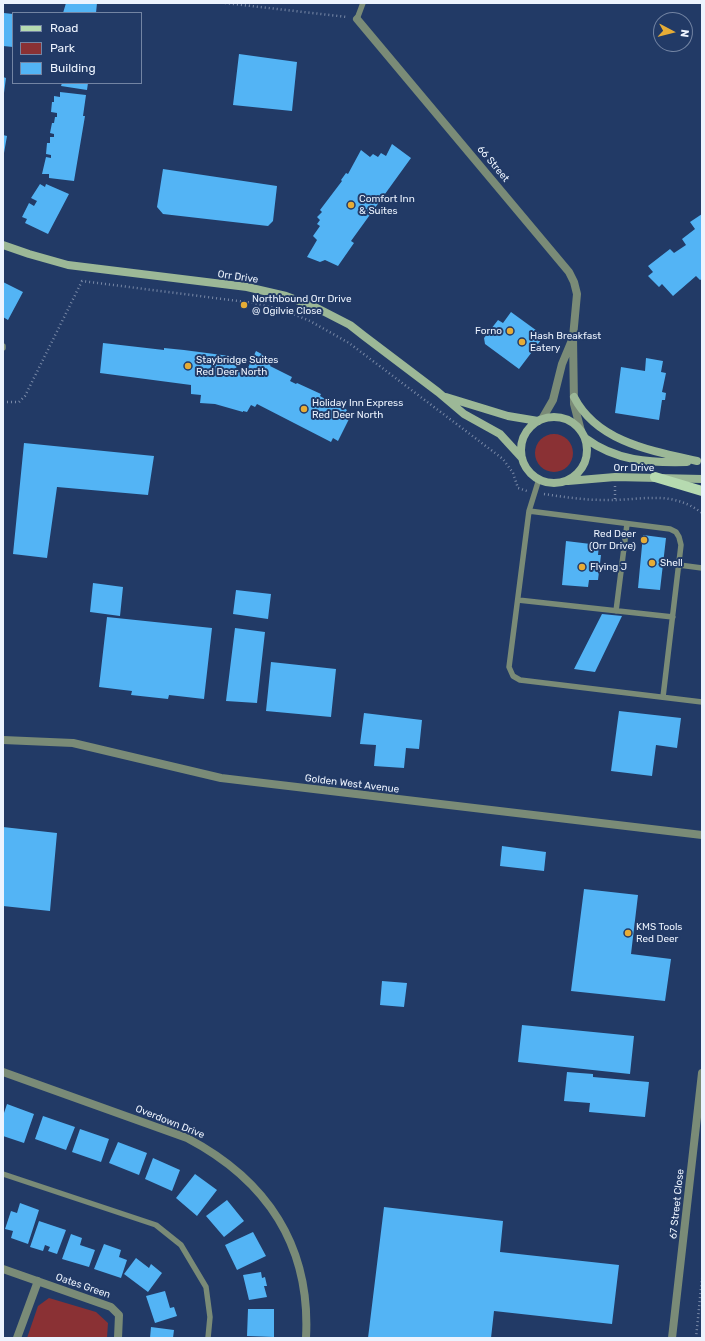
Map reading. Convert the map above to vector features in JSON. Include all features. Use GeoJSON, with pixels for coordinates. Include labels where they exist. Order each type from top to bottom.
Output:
{"type":"FeatureCollection","features":[{"type":"Feature","properties":{"kind":"main road"},"geometry":{"type":"LineString","coordinates":[[655,478],[702,491]]}},
{"type":"Feature","properties":{"kind":"street","name":"66 Street"},"geometry":{"type":"LineString","coordinates":[[357,19],[569,272],[574,282],[577,294],[573,337],[574,397],[576,416],[583,435]]}},
{"type":"Feature","properties":{"kind":"street","name":"Orr Drive"},"geometry":{"type":"LineString","coordinates":[[3,245],[29,254],[75,266],[247,287],[300,300],[350,326],[443,396],[464,414],[500,434],[522,458]]}},
{"type":"Feature","properties":{"kind":"street","name":"66 Street"},"geometry":{"type":"LineString","coordinates":[[540,420],[553,400],[562,364],[573,337]]}},
{"type":"Feature","properties":{"kind":"street","name":"Orr Drive"},"geometry":{"type":"LineString","coordinates":[[443,396],[508,416],[540,420]]}},
{"type":"Feature","properties":{"kind":"street"},"geometry":{"type":"LineString","coordinates":[[574,397],[580,408],[592,421],[624,441],[641,448],[699,461]]}},
{"type":"Feature","properties":{"kind":"street"},"geometry":{"type":"LineString","coordinates":[[552,417],[564,418],[574,423],[583,435],[586,454],[582,468],[566,481],[556,483],[539,479],[528,470],[522,458],[521,447],[524,436],[530,427],[540,420],[552,417]]}},
{"type":"Feature","properties":{"kind":"street","name":"Orr Drive"},"geometry":{"type":"LineString","coordinates":[[583,435],[597,447],[627,459],[670,462],[699,461]]}},
{"type":"Feature","properties":{"kind":"street","name":"Orr Drive"},"geometry":{"type":"LineString","coordinates":[[566,481],[595,478],[702,479]]}},
{"type":"Feature","properties":{"kind":"street","name":"Golden West Avenue"},"geometry":{"type":"LineString","coordinates":[[3,740],[73,743],[221,778],[702,835]]}},
{"type":"Feature","properties":{"kind":"street","name":"Overdown Drive"},"geometry":{"type":"LineString","coordinates":[[3,1072],[187,1138],[206,1148],[240,1173],[255,1187],[268,1204],[292,1246],[305,1302],[306,1338]]}},
{"type":"Feature","properties":{"kind":"street","name":"67 Street Close"},"geometry":{"type":"LineString","coordinates":[[672,1338],[702,1072]]}},
{"type":"Feature","properties":{"kind":"street","name":"Oates Green"},"geometry":{"type":"LineString","coordinates":[[3,1269],[111,1307],[119,1315],[118,1338]]}},
{"type":"Feature","properties":{"kind":"street"},"geometry":{"type":"LineString","coordinates":[[17,1338],[38,1281]]}},
{"type":"Feature","properties":{"kind":"lane"},"geometry":{"type":"LineString","coordinates":[[357,19],[363,3]]}},
{"type":"Feature","properties":{"kind":"lane"},"geometry":{"type":"LineString","coordinates":[[539,479],[529,511],[509,667],[513,676],[520,680],[702,702]]}},
{"type":"Feature","properties":{"kind":"lane"},"geometry":{"type":"LineString","coordinates":[[529,511],[670,529],[676,532],[680,537],[681,545],[679,565],[663,697]]}},
{"type":"Feature","properties":{"kind":"lane"},"geometry":{"type":"LineString","coordinates":[[616,611],[627,524]]}},
{"type":"Feature","properties":{"kind":"lane"},"geometry":{"type":"LineString","coordinates":[[679,565],[702,568]]}},
{"type":"Feature","properties":{"kind":"lane"},"geometry":{"type":"LineString","coordinates":[[518,600],[673,617]]}},
{"type":"Feature","properties":{"kind":"lane"},"geometry":{"type":"LineString","coordinates":[[3,1174],[156,1225],[181,1245],[206,1287],[210,1317],[208,1338]]}},
{"type":"Feature","properties":{"kind":"path"},"geometry":{"type":"LineString","coordinates":[[225,3],[357,19]]}},
{"type":"Feature","properties":{"kind":"path"},"geometry":{"type":"LineString","coordinates":[[3,402],[19,402],[25,396],[82,281],[254,303],[286,311],[310,321],[332,332],[354,347],[489,448],[510,466],[516,485],[520,490]]}},
{"type":"Feature","properties":{"kind":"path"},"geometry":{"type":"LineString","coordinates":[[489,448],[493,444]]}},
{"type":"Feature","properties":{"kind":"path"},"geometry":{"type":"LineString","coordinates":[[615,483],[615,500]]}},
{"type":"Feature","properties":{"kind":"path"},"geometry":{"type":"LineString","coordinates":[[563,496],[615,500],[643,497],[672,498],[695,508],[702,513]]}},
{"type":"Feature","properties":{"kind":"path"},"geometry":{"type":"LineString","coordinates":[[696,1338],[702,1278]]}},
{"type":"Feature","properties":{"kind":"green space"},"geometry":{"type":"Polygon","coordinates":[[[550,434],[558,434],[565,437],[570,442],[573,453],[570,464],[565,469],[558,472],[550,472],[543,469],[538,464],[535,457],[535,449],[538,442],[543,437],[550,434]]]}},
{"type":"Feature","properties":{"kind":"green space"},"geometry":{"type":"Polygon","coordinates":[[[49,1298],[96,1312],[108,1323],[107,1338],[27,1338],[38,1306],[49,1298]]]}},
{"type":"Feature","properties":{"kind":"building"},"geometry":{"type":"Polygon","coordinates":[[[66,3],[97,3],[96,12],[63,12],[66,3]]]}},
{"type":"Feature","properties":{"kind":"building"},"geometry":{"type":"Polygon","coordinates":[[[4,13],[12,14],[12,47],[3,46],[4,13]]]}},
{"type":"Feature","properties":{"kind":"building"},"geometry":{"type":"Polygon","coordinates":[[[239,54],[297,62],[292,111],[233,105],[239,54]]]}},
{"type":"Feature","properties":{"kind":"building"},"geometry":{"type":"Polygon","coordinates":[[[3,77],[6,78],[4,93],[3,93],[3,77]]]}},
{"type":"Feature","properties":{"kind":"building"},"geometry":{"type":"Polygon","coordinates":[[[62,84],[88,84],[87,90],[61,86],[62,84]]]}},
{"type":"Feature","properties":{"kind":"building"},"geometry":{"type":"Polygon","coordinates":[[[60,92],[86,95],[83,116],[85,116],[74,181],[49,178],[49,174],[42,174],[46,157],[51,158],[51,155],[46,154],[47,143],[50,143],[50,137],[54,137],[54,134],[50,133],[52,123],[54,123],[55,117],[57,117],[57,113],[51,112],[52,102],[54,102],[54,96],[60,97],[60,92]]]}},
{"type":"Feature","properties":{"kind":"building"},"geometry":{"type":"Polygon","coordinates":[[[3,135],[7,136],[4,153],[3,153],[3,135]]]}},
{"type":"Feature","properties":{"kind":"building","name":"Comfort Inn & Suites"},"geometry":{"type":"Polygon","coordinates":[[[392,144],[411,158],[351,241],[354,243],[338,266],[325,260],[320,262],[307,257],[317,240],[313,236],[320,226],[317,224],[320,220],[317,217],[322,212],[320,210],[342,181],[341,180],[346,173],[348,174],[361,150],[370,157],[373,154],[378,157],[381,153],[386,156],[392,144]]]}},
{"type":"Feature","properties":{"kind":"building"},"geometry":{"type":"Polygon","coordinates":[[[163,169],[277,186],[273,221],[268,226],[163,214],[157,207],[163,169]]]}},
{"type":"Feature","properties":{"kind":"building"},"geometry":{"type":"Polygon","coordinates":[[[40,184],[45,187],[46,184],[69,194],[48,234],[25,223],[27,219],[22,217],[29,203],[34,206],[37,201],[31,198],[40,184]]]}},
{"type":"Feature","properties":{"kind":"building"},"geometry":{"type":"Polygon","coordinates":[[[702,214],[702,279],[700,280],[696,276],[673,296],[662,284],[659,287],[648,276],[653,272],[648,266],[670,249],[674,253],[686,245],[682,239],[695,229],[690,222],[702,214]]]}},
{"type":"Feature","properties":{"kind":"building"},"geometry":{"type":"Polygon","coordinates":[[[3,282],[23,292],[8,320],[3,317],[3,282]]]}},
{"type":"Feature","properties":{"kind":"building"},"geometry":{"type":"Polygon","coordinates":[[[511,312],[544,336],[519,369],[485,344],[484,338],[498,320],[503,323],[511,312]]]}},
{"type":"Feature","properties":{"kind":"building"},"geometry":{"type":"Polygon","coordinates":[[[103,343],[164,350],[164,348],[184,350],[237,357],[236,371],[245,374],[256,351],[273,360],[270,366],[292,377],[290,381],[321,394],[320,396],[325,399],[340,405],[347,410],[344,415],[350,417],[338,441],[333,438],[331,442],[257,404],[255,407],[251,405],[247,412],[243,412],[215,404],[200,403],[201,395],[191,394],[191,385],[100,373],[103,343]]]}},
{"type":"Feature","properties":{"kind":"building"},"geometry":{"type":"Polygon","coordinates":[[[646,358],[663,361],[661,372],[666,373],[662,392],[666,393],[665,400],[662,400],[659,420],[615,413],[621,367],[645,371],[646,358]]]}},
{"type":"Feature","properties":{"kind":"building"},"geometry":{"type":"Polygon","coordinates":[[[24,443],[154,456],[148,495],[57,487],[47,558],[13,554],[24,443]]]}},
{"type":"Feature","properties":{"kind":"building","name":"Shell"},"geometry":{"type":"Polygon","coordinates":[[[643,535],[666,538],[660,590],[638,588],[643,535]]]}},
{"type":"Feature","properties":{"kind":"building","name":"Flying J"},"geometry":{"type":"Polygon","coordinates":[[[566,541],[599,545],[598,555],[601,555],[598,580],[589,580],[588,587],[562,585],[566,541]]]}},
{"type":"Feature","properties":{"kind":"building"},"geometry":{"type":"Polygon","coordinates":[[[93,583],[123,587],[120,616],[90,612],[93,583]]]}},
{"type":"Feature","properties":{"kind":"building"},"geometry":{"type":"Polygon","coordinates":[[[236,590],[271,594],[268,619],[233,614],[236,590]]]}},
{"type":"Feature","properties":{"kind":"building"},"geometry":{"type":"Polygon","coordinates":[[[602,614],[622,616],[595,672],[574,669],[602,614]]]}},
{"type":"Feature","properties":{"kind":"building"},"geometry":{"type":"Polygon","coordinates":[[[107,617],[212,628],[204,699],[169,695],[168,699],[131,695],[132,691],[99,687],[107,617]]]}},
{"type":"Feature","properties":{"kind":"building"},"geometry":{"type":"Polygon","coordinates":[[[235,628],[265,632],[257,703],[226,701],[235,628]]]}},
{"type":"Feature","properties":{"kind":"building"},"geometry":{"type":"Polygon","coordinates":[[[271,662],[336,669],[331,717],[266,711],[271,662]]]}},
{"type":"Feature","properties":{"kind":"building"},"geometry":{"type":"Polygon","coordinates":[[[619,711],[681,718],[677,748],[656,745],[652,776],[611,771],[619,711]]]}},
{"type":"Feature","properties":{"kind":"building"},"geometry":{"type":"Polygon","coordinates":[[[364,713],[422,720],[419,749],[406,748],[404,768],[374,766],[376,745],[360,744],[364,713]]]}},
{"type":"Feature","properties":{"kind":"building"},"geometry":{"type":"Polygon","coordinates":[[[3,827],[57,833],[50,911],[3,906],[3,827]]]}},
{"type":"Feature","properties":{"kind":"building"},"geometry":{"type":"Polygon","coordinates":[[[502,846],[546,852],[544,871],[500,866],[502,846]]]}},
{"type":"Feature","properties":{"kind":"building"},"geometry":{"type":"Polygon","coordinates":[[[584,889],[638,895],[631,954],[671,959],[665,1001],[571,991],[584,889]]]}},
{"type":"Feature","properties":{"kind":"building"},"geometry":{"type":"Polygon","coordinates":[[[382,981],[407,983],[404,1007],[380,1005],[382,981]]]}},
{"type":"Feature","properties":{"kind":"building"},"geometry":{"type":"Polygon","coordinates":[[[522,1025],[634,1036],[630,1074],[518,1062],[522,1025]]]}},
{"type":"Feature","properties":{"kind":"building"},"geometry":{"type":"Polygon","coordinates":[[[567,1072],[593,1074],[593,1077],[649,1082],[645,1117],[589,1112],[590,1103],[564,1101],[567,1072]]]}},
{"type":"Feature","properties":{"kind":"building"},"geometry":{"type":"Polygon","coordinates":[[[7,1104],[34,1114],[24,1143],[3,1136],[3,1116],[7,1104]]]}},
{"type":"Feature","properties":{"kind":"building"},"geometry":{"type":"Polygon","coordinates":[[[43,1116],[75,1127],[66,1150],[35,1139],[43,1116]]]}},
{"type":"Feature","properties":{"kind":"building"},"geometry":{"type":"Polygon","coordinates":[[[80,1129],[109,1139],[101,1162],[72,1152],[80,1129]]]}},
{"type":"Feature","properties":{"kind":"building"},"geometry":{"type":"Polygon","coordinates":[[[118,1142],[147,1153],[139,1175],[109,1163],[118,1142]]]}},
{"type":"Feature","properties":{"kind":"building"},"geometry":{"type":"Polygon","coordinates":[[[153,1158],[180,1170],[172,1191],[145,1179],[153,1158]]]}},
{"type":"Feature","properties":{"kind":"building"},"geometry":{"type":"Polygon","coordinates":[[[195,1174],[217,1190],[197,1216],[176,1198],[195,1174]]]}},
{"type":"Feature","properties":{"kind":"building"},"geometry":{"type":"Polygon","coordinates":[[[227,1200],[244,1221],[224,1237],[206,1216],[227,1200]]]}},
{"type":"Feature","properties":{"kind":"building"},"geometry":{"type":"Polygon","coordinates":[[[20,1203],[39,1210],[28,1244],[11,1238],[13,1231],[5,1229],[11,1211],[17,1213],[20,1203]]]}},
{"type":"Feature","properties":{"kind":"building"},"geometry":{"type":"Polygon","coordinates":[[[384,1207],[503,1221],[500,1252],[619,1265],[612,1324],[494,1311],[491,1338],[368,1338],[384,1207]]]}},
{"type":"Feature","properties":{"kind":"building"},"geometry":{"type":"Polygon","coordinates":[[[39,1221],[66,1230],[57,1254],[48,1251],[50,1247],[45,1245],[43,1251],[30,1247],[39,1221]]]}},
{"type":"Feature","properties":{"kind":"building"},"geometry":{"type":"Polygon","coordinates":[[[253,1232],[266,1256],[237,1270],[225,1245],[253,1232]]]}},
{"type":"Feature","properties":{"kind":"building"},"geometry":{"type":"Polygon","coordinates":[[[71,1234],[82,1238],[80,1245],[95,1250],[89,1267],[62,1259],[71,1234]]]}},
{"type":"Feature","properties":{"kind":"building"},"geometry":{"type":"Polygon","coordinates":[[[104,1244],[121,1250],[119,1257],[127,1260],[121,1278],[94,1269],[104,1244]]]}},
{"type":"Feature","properties":{"kind":"building"},"geometry":{"type":"Polygon","coordinates":[[[136,1258],[149,1268],[151,1264],[162,1273],[148,1292],[124,1274],[136,1258]]]}},
{"type":"Feature","properties":{"kind":"building"},"geometry":{"type":"Polygon","coordinates":[[[261,1272],[262,1278],[265,1277],[267,1286],[264,1286],[267,1297],[249,1300],[243,1275],[261,1272]]]}},
{"type":"Feature","properties":{"kind":"building"},"geometry":{"type":"Polygon","coordinates":[[[165,1291],[170,1308],[174,1307],[177,1316],[155,1323],[146,1296],[165,1291]]]}},
{"type":"Feature","properties":{"kind":"building"},"geometry":{"type":"Polygon","coordinates":[[[248,1309],[274,1309],[274,1337],[247,1336],[248,1309]]]}},
{"type":"Feature","properties":{"kind":"building"},"geometry":{"type":"Polygon","coordinates":[[[151,1327],[174,1330],[173,1338],[150,1338],[151,1327]]]}},
{"type":"Feature","properties":{"kind":"place","name":"Comfort Inn & Suites"},"geometry":{"type":"Point","coordinates":[351,205]}},
{"type":"Feature","properties":{"kind":"place","name":"Northbound Orr Drive @ Ogilvie Close"},"geometry":{"type":"Point","coordinates":[244,305]}},
{"type":"Feature","properties":{"kind":"place","name":"Forno"},"geometry":{"type":"Point","coordinates":[510,331]}},
{"type":"Feature","properties":{"kind":"place","name":"Hash Breakfast Eatery"},"geometry":{"type":"Point","coordinates":[522,342]}},
{"type":"Feature","properties":{"kind":"place","name":"Staybridge Suites Red Deer North"},"geometry":{"type":"Point","coordinates":[188,366]}},
{"type":"Feature","properties":{"kind":"place","name":"Holiday Inn Express Red Deer North"},"geometry":{"type":"Point","coordinates":[304,409]}},
{"type":"Feature","properties":{"kind":"place","name":"Red Deer (Orr Drive)"},"geometry":{"type":"Point","coordinates":[644,540]}},
{"type":"Feature","properties":{"kind":"place","name":"Shell"},"geometry":{"type":"Point","coordinates":[652,563]}},
{"type":"Feature","properties":{"kind":"place","name":"Flying J"},"geometry":{"type":"Point","coordinates":[582,567]}},
{"type":"Feature","properties":{"kind":"place","name":"KMS Tools Red Deer"},"geometry":{"type":"Point","coordinates":[628,933]}}]}
